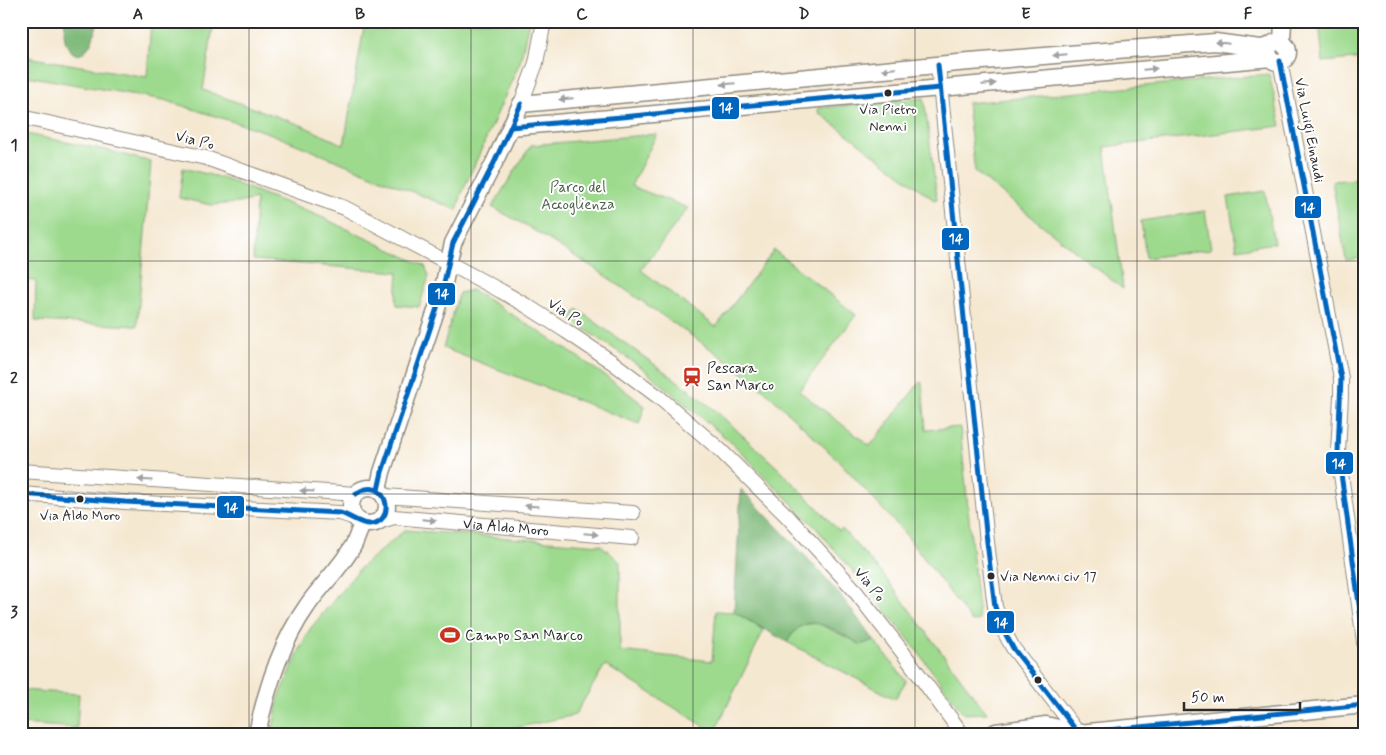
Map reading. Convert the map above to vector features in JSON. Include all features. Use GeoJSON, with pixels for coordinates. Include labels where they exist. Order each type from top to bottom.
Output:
{"type":"FeatureCollection","features":[{"type":"Feature","properties":{"kind":"street"},"geometry":{"type":"LineString","coordinates":[[21,494],[125,502],[340,513],[369,524],[381,521],[387,512],[387,506],[381,493],[387,457],[440,296],[454,239],[494,163],[521,104],[536,62],[544,21]]}},
{"type":"Feature","properties":{"kind":"street"},"geometry":{"type":"LineString","coordinates":[[1276,52],[1283,21]]}},
{"type":"Feature","properties":{"kind":"street"},"geometry":{"type":"LineString","coordinates":[[521,104],[938,65],[1215,42],[1276,52]]}},
{"type":"Feature","properties":{"kind":"street"},"geometry":{"type":"LineString","coordinates":[[511,126],[940,88],[1276,52]]}},
{"type":"Feature","properties":{"kind":"street","name":"Via Luigi Einaudi"},"geometry":{"type":"LineString","coordinates":[[1276,52],[1340,378],[1338,452],[1365,649]]}},
{"type":"Feature","properties":{"kind":"street"},"geometry":{"type":"LineString","coordinates":[[938,65],[995,607],[1002,627],[1013,648],[1078,734]]}},
{"type":"Feature","properties":{"kind":"street","name":"Via Po"},"geometry":{"type":"LineString","coordinates":[[21,117],[206,158],[345,208],[449,262],[527,306],[612,362],[660,398],[719,449],[787,516],[852,587],[902,650],[962,734]]}},
{"type":"Feature","properties":{"kind":"street"},"geometry":{"type":"LineString","coordinates":[[21,471],[356,494]]}},
{"type":"Feature","properties":{"kind":"street"},"geometry":{"type":"LineString","coordinates":[[359,521],[352,513],[351,503],[356,494],[366,488],[372,488],[381,493]]}},
{"type":"Feature","properties":{"kind":"street","name":"Via Aldo Moro"},"geometry":{"type":"LineString","coordinates":[[381,493],[633,513]]}},
{"type":"Feature","properties":{"kind":"street","name":"Via Aldo Moro"},"geometry":{"type":"LineString","coordinates":[[381,521],[394,517],[632,538]]}},
{"type":"Feature","properties":{"kind":"street"},"geometry":{"type":"LineString","coordinates":[[257,734],[267,692],[293,630],[306,607],[354,544],[359,521]]}},
{"type":"Feature","properties":{"kind":"street"},"geometry":{"type":"LineString","coordinates":[[993,734],[1046,725],[1078,734],[1365,705]]}},
{"type":"Feature","properties":{"kind":"green space"},"geometry":{"type":"Polygon","coordinates":[[[65,21],[98,21],[90,45],[79,55],[67,46],[64,31],[65,21]]]}},
{"type":"Feature","properties":{"kind":"green space"},"geometry":{"type":"Polygon","coordinates":[[[151,21],[214,21],[203,90],[301,125],[344,145],[365,21],[529,21],[520,62],[462,193],[457,210],[269,133],[164,100],[21,75],[21,56],[147,77],[151,21]]]}},
{"type":"Feature","properties":{"kind":"green space"},"geometry":{"type":"Polygon","coordinates":[[[1319,21],[1365,21],[1365,58],[1323,62],[1319,21]]]}},
{"type":"Feature","properties":{"kind":"green space"},"geometry":{"type":"Polygon","coordinates":[[[1269,74],[1281,126],[1105,147],[1123,289],[975,172],[967,103],[1269,74]]]}},
{"type":"Feature","properties":{"kind":"green space"},"geometry":{"type":"Polygon","coordinates":[[[924,98],[937,199],[934,200],[818,112],[818,108],[924,98]]]}},
{"type":"Feature","properties":{"kind":"green space"},"geometry":{"type":"Polygon","coordinates":[[[21,133],[106,150],[151,162],[137,326],[35,321],[36,281],[21,280],[21,133]]]}},
{"type":"Feature","properties":{"kind":"green space","name":"Parco del Accoglienza"},"geometry":{"type":"Polygon","coordinates":[[[657,134],[631,186],[688,208],[641,270],[716,327],[774,250],[856,315],[799,391],[870,446],[920,382],[922,383],[926,430],[960,427],[979,620],[972,622],[907,536],[840,462],[764,390],[718,354],[594,268],[527,226],[492,207],[531,145],[657,134]]]}},
{"type":"Feature","properties":{"kind":"green space"},"geometry":{"type":"Polygon","coordinates":[[[183,168],[222,178],[319,216],[425,266],[429,276],[419,307],[397,305],[398,272],[253,260],[256,199],[238,203],[211,205],[179,198],[183,168]]]}},
{"type":"Feature","properties":{"kind":"green space"},"geometry":{"type":"Polygon","coordinates":[[[1365,179],[1365,258],[1346,260],[1332,181],[1365,179]]]}},
{"type":"Feature","properties":{"kind":"green space"},"geometry":{"type":"Polygon","coordinates":[[[1265,191],[1274,243],[1237,249],[1228,197],[1265,191]]]}},
{"type":"Feature","properties":{"kind":"green space"},"geometry":{"type":"Polygon","coordinates":[[[1205,211],[1211,249],[1146,258],[1141,221],[1205,211]]]}},
{"type":"Feature","properties":{"kind":"green space"},"geometry":{"type":"Polygon","coordinates":[[[472,290],[539,331],[645,406],[639,424],[443,348],[459,293],[472,290]]]}},
{"type":"Feature","properties":{"kind":"green space"},"geometry":{"type":"Polygon","coordinates":[[[577,309],[675,379],[716,411],[780,470],[839,531],[842,529],[885,577],[987,713],[964,714],[909,640],[817,529],[733,444],[641,367],[571,320],[577,309]]]}},
{"type":"Feature","properties":{"kind":"green space"},"geometry":{"type":"Polygon","coordinates":[[[741,489],[810,561],[843,599],[874,640],[861,645],[833,629],[810,623],[798,628],[787,642],[734,612],[741,489]]]}},
{"type":"Feature","properties":{"kind":"green space","name":"Campo San Marco"},"geometry":{"type":"Polygon","coordinates":[[[405,530],[601,545],[620,562],[620,651],[712,661],[716,611],[734,612],[764,630],[716,729],[723,734],[717,734],[605,665],[575,715],[501,731],[500,734],[272,734],[278,700],[310,629],[361,567],[405,530]]]}},
{"type":"Feature","properties":{"kind":"green space"},"geometry":{"type":"Polygon","coordinates":[[[817,623],[861,644],[874,640],[906,681],[895,699],[787,642],[799,628],[817,623]]]}},
{"type":"Feature","properties":{"kind":"green space"},"geometry":{"type":"Polygon","coordinates":[[[21,690],[79,694],[77,728],[21,724],[21,690]]]}},
{"type":"Feature","properties":{"kind":"transit line","name":"14"},"geometry":{"type":"LineString","coordinates":[[1280,61],[1341,378],[1338,452],[1365,647]]}},
{"type":"Feature","properties":{"kind":"transit line","name":"14"},"geometry":{"type":"LineString","coordinates":[[938,65],[995,607],[1013,648],[1079,734]]}},
{"type":"Feature","properties":{"kind":"transit line","name":"14"},"geometry":{"type":"LineString","coordinates":[[511,127],[940,88]]}},
{"type":"Feature","properties":{"kind":"transit line","name":"14"},"geometry":{"type":"LineString","coordinates":[[378,490],[382,472],[441,296],[453,243],[494,163],[521,104]]}},
{"type":"Feature","properties":{"kind":"transit line","name":"14"},"geometry":{"type":"LineString","coordinates":[[21,494],[125,502],[340,513],[362,523],[378,522],[386,511],[386,504],[380,492],[374,489],[366,489],[356,494]]}},
{"type":"Feature","properties":{"kind":"transit line","name":"14"},"geometry":{"type":"LineString","coordinates":[[1078,733],[1365,705]]}},
{"type":"Feature","properties":{"kind":"place","name":"Via Pietro Nenni"},"geometry":{"type":"Point","coordinates":[888,93]}},
{"type":"Feature","properties":{"kind":"place","name":"Pescara San Marco"},"geometry":{"type":"Point","coordinates":[692,377]}},
{"type":"Feature","properties":{"kind":"place","name":"Via Aldo Moro"},"geometry":{"type":"Point","coordinates":[80,499]}},
{"type":"Feature","properties":{"kind":"place","name":"Via Nenni civ 17"},"geometry":{"type":"Point","coordinates":[991,576]}},
{"type":"Feature","properties":{"kind":"place","name":"Campo San Marco"},"geometry":{"type":"Point","coordinates":[450,635]}}]}
